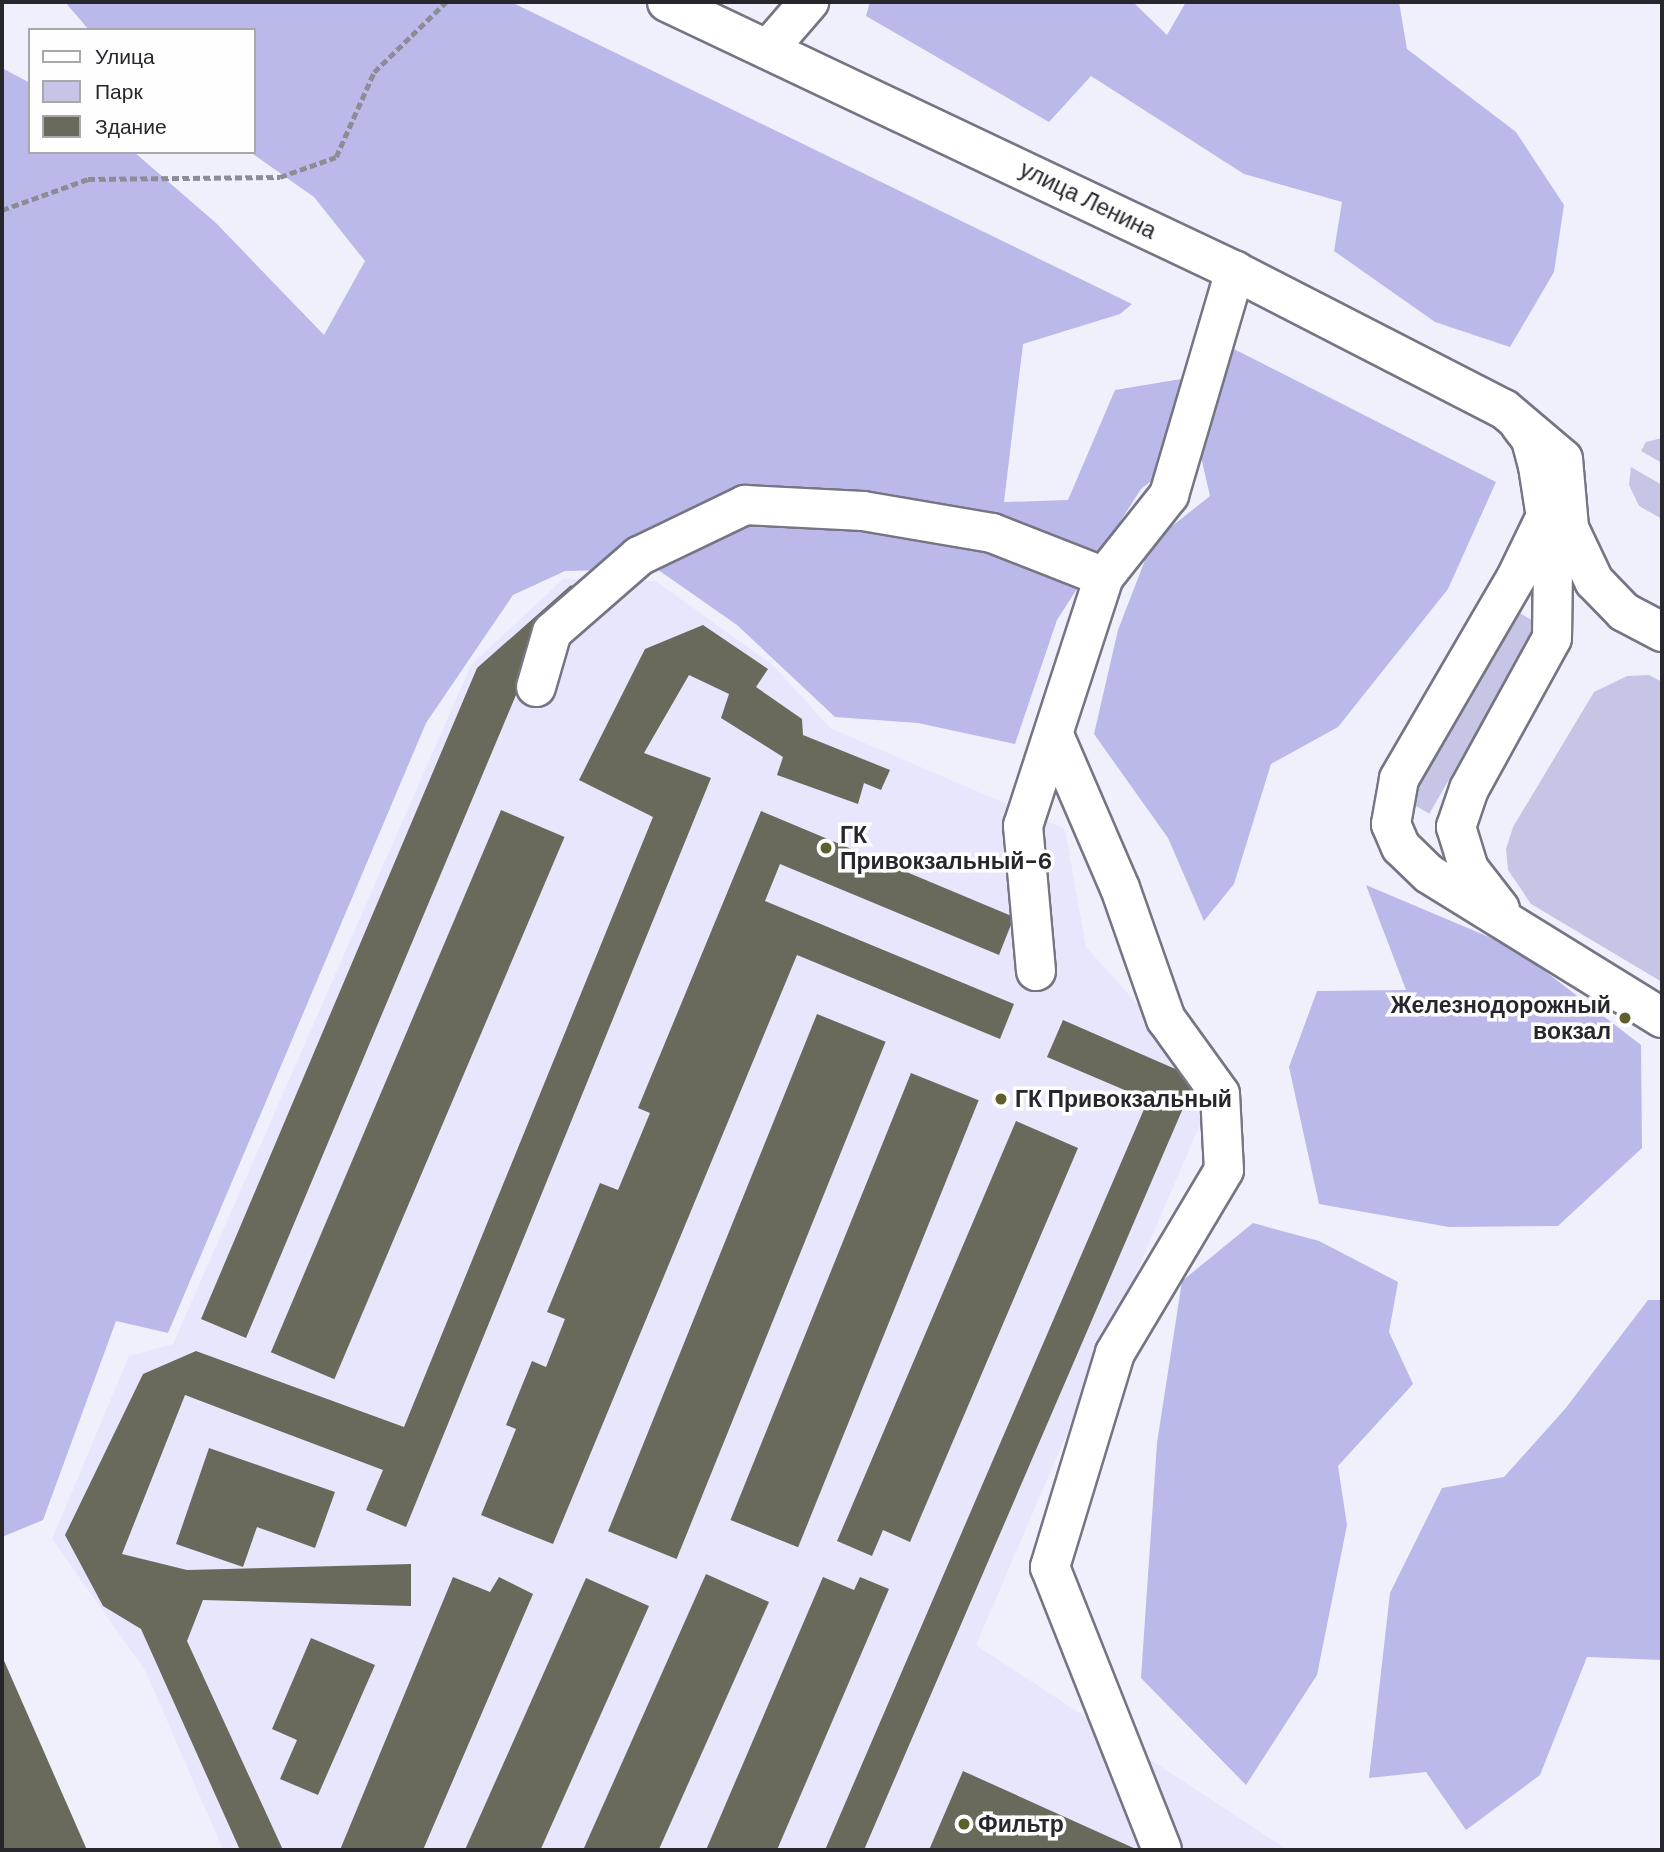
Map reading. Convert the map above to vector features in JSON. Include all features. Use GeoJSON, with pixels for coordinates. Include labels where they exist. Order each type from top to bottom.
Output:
{"type":"FeatureCollection","features":[{"type":"Feature","properties":{"kind":"street","name":"улица Ленина"},"geometry":{"type":"LineString","coordinates":[[667,2],[770,47],[1235,271],[1504,409]]}},
{"type":"Feature","properties":{"kind":"street"},"geometry":{"type":"LineString","coordinates":[[770,47],[809,2]]}},
{"type":"Feature","properties":{"kind":"street"},"geometry":{"type":"LineString","coordinates":[[1036,971],[1023,826],[1104,577],[1169,495],[1235,271]]}},
{"type":"Feature","properties":{"kind":"street"},"geometry":{"type":"LineString","coordinates":[[1504,409],[1531,439],[1556,587],[1552,638],[1469,789],[1456,827],[1460,849],[1480,884],[1532,938]]}},
{"type":"Feature","properties":{"kind":"street"},"geometry":{"type":"LineString","coordinates":[[1504,409],[1563,459],[1569,528],[1594,581],[1624,612],[1662,632]]}},
{"type":"Feature","properties":{"kind":"street"},"geometry":{"type":"LineString","coordinates":[[536,687],[552,632],[639,556],[745,505],[863,511],[992,533],[1104,577]]}},
{"type":"Feature","properties":{"kind":"street"},"geometry":{"type":"LineString","coordinates":[[1545,517],[1517,576],[1403,771],[1391,811],[1394,834],[1412,862],[1662,1018]]}},
{"type":"Feature","properties":{"kind":"street"},"geometry":{"type":"LineString","coordinates":[[1054,735],[1119,888],[1166,1018],[1220,1094],[1224,1170],[1115,1353],[1050,1566],[1163,1850]]}},
{"type":"Feature","properties":{"kind":"path"},"geometry":{"type":"LineString","coordinates":[[2,211],[88,178],[280,177],[336,157],[374,72],[446,2]]}},
{"type":"Feature","properties":{"kind":"shaded area"},"geometry":{"type":"Polygon","coordinates":[[[65,2],[511,2],[1132,304],[1120,314],[1023,344],[1004,502],[1068,500],[1115,390],[1211,374],[1226,345],[1496,482],[1448,589],[1338,727],[1271,764],[1234,884],[1204,921],[1168,838],[1094,734],[1118,630],[1152,542],[1210,496],[1198,444],[1141,489],[1057,620],[1015,744],[918,723],[835,717],[737,625],[657,569],[565,571],[513,595],[426,723],[168,1333],[116,1321],[43,1520],[2,1537],[2,68],[28,82],[28,154],[136,154],[216,223],[324,335],[365,261],[314,197],[253,154],[256,154],[256,28],[87,28],[65,2]]]}},
{"type":"Feature","properties":{"kind":"shaded area"},"geometry":{"type":"Polygon","coordinates":[[[870,2],[1133,2],[1167,35],[1186,2],[1399,2],[1407,49],[1516,132],[1564,205],[1554,272],[1510,347],[1435,322],[1334,251],[1342,202],[1244,174],[1091,76],[1049,122],[866,16],[870,2]]]}},
{"type":"Feature","properties":{"kind":"shaded area"},"geometry":{"type":"Polygon","coordinates":[[[563,579],[656,581],[774,666],[830,728],[1065,829],[1086,947],[1215,1090],[976,1645],[1288,1850],[223,1850],[145,1670],[52,1539],[129,1356],[173,1344],[471,665],[563,579]]]}},
{"type":"Feature","properties":{"kind":"shaded area"},"geometry":{"type":"Polygon","coordinates":[[[1366,885],[1515,948],[1641,1045],[1642,1148],[1558,1226],[1449,1227],[1319,1204],[1289,1067],[1317,991],[1406,990],[1366,885]]]}},
{"type":"Feature","properties":{"kind":"shaded area"},"geometry":{"type":"Polygon","coordinates":[[[1253,1223],[1319,1241],[1398,1282],[1389,1332],[1413,1384],[1338,1466],[1347,1525],[1317,1675],[1246,1785],[1141,1678],[1157,1443],[1182,1281],[1253,1223]]]}},
{"type":"Feature","properties":{"kind":"shaded area"},"geometry":{"type":"Polygon","coordinates":[[[1648,1300],[1662,1300],[1662,1660],[1587,1657],[1540,1775],[1466,1830],[1426,1772],[1369,1778],[1390,1593],[1442,1488],[1504,1477],[1565,1409],[1648,1300]]]}},
{"type":"Feature","properties":{"kind":"green space"},"geometry":{"type":"Polygon","coordinates":[[[1662,438],[1662,463],[1641,451],[1646,442],[1662,438]]]}},
{"type":"Feature","properties":{"kind":"green space"},"geometry":{"type":"Polygon","coordinates":[[[1631,467],[1662,485],[1662,519],[1639,506],[1629,485],[1631,467]]]}},
{"type":"Feature","properties":{"kind":"green space"},"geometry":{"type":"Polygon","coordinates":[[[1518,612],[1539,624],[1429,814],[1408,802],[1518,612]]]}},
{"type":"Feature","properties":{"kind":"green space"},"geometry":{"type":"Polygon","coordinates":[[[1649,675],[1662,682],[1662,982],[1531,904],[1508,870],[1506,849],[1513,827],[1594,692],[1627,676],[1649,675]]]}},
{"type":"Feature","properties":{"kind":"building"},"geometry":{"type":"Polygon","coordinates":[[[571,585],[597,615],[521,683],[246,1338],[201,1319],[477,668],[571,585]]]}},
{"type":"Feature","properties":{"kind":"building"},"geometry":{"type":"Polygon","coordinates":[[[703,625],[768,669],[756,687],[802,719],[803,735],[890,770],[881,790],[864,783],[858,804],[777,775],[783,757],[721,718],[729,694],[689,675],[644,753],[711,778],[406,1527],[366,1510],[383,1470],[185,1395],[122,1554],[187,1570],[411,1564],[411,1606],[203,1600],[187,1641],[283,1850],[240,1850],[141,1629],[103,1606],[65,1535],[143,1374],[196,1351],[404,1427],[653,817],[579,780],[645,649],[703,625]]]}},
{"type":"Feature","properties":{"kind":"building"},"geometry":{"type":"Polygon","coordinates":[[[501,810],[565,837],[334,1379],[271,1352],[501,810]]]}},
{"type":"Feature","properties":{"kind":"building"},"geometry":{"type":"Polygon","coordinates":[[[761,811],[1014,917],[999,955],[780,864],[765,901],[1014,1004],[1000,1039],[797,955],[553,1544],[481,1515],[516,1429],[506,1425],[532,1361],[546,1367],[565,1319],[547,1312],[600,1183],[618,1190],[650,1113],[638,1108],[761,811]]]}},
{"type":"Feature","properties":{"kind":"building"},"geometry":{"type":"Polygon","coordinates":[[[817,1014],[886,1042],[677,1559],[608,1531],[817,1014]]]}},
{"type":"Feature","properties":{"kind":"building"},"geometry":{"type":"Polygon","coordinates":[[[1063,1020],[1196,1078],[864,1850],[825,1850],[1148,1100],[1047,1057],[1063,1020]]]}},
{"type":"Feature","properties":{"kind":"building"},"geometry":{"type":"Polygon","coordinates":[[[911,1073],[979,1100],[798,1547],[730,1520],[911,1073]]]}},
{"type":"Feature","properties":{"kind":"building"},"geometry":{"type":"Polygon","coordinates":[[[1016,1121],[1078,1148],[910,1542],[883,1530],[872,1556],[837,1541],[1016,1121]]]}},
{"type":"Feature","properties":{"kind":"building"},"geometry":{"type":"Polygon","coordinates":[[[209,1448],[335,1492],[315,1548],[257,1527],[243,1567],[176,1544],[209,1448]]]}},
{"type":"Feature","properties":{"kind":"building"},"geometry":{"type":"Polygon","coordinates":[[[706,1574],[769,1602],[659,1850],[584,1848],[706,1574]]]}},
{"type":"Feature","properties":{"kind":"building"},"geometry":{"type":"Polygon","coordinates":[[[453,1577],[490,1592],[499,1577],[533,1594],[423,1850],[340,1850],[453,1577]]]}},
{"type":"Feature","properties":{"kind":"building"},"geometry":{"type":"Polygon","coordinates":[[[823,1577],[854,1590],[860,1577],[889,1589],[777,1850],[706,1850],[823,1577]]]}},
{"type":"Feature","properties":{"kind":"building"},"geometry":{"type":"Polygon","coordinates":[[[586,1578],[649,1606],[540,1850],[465,1849],[586,1578]]]}},
{"type":"Feature","properties":{"kind":"building"},"geometry":{"type":"Polygon","coordinates":[[[311,1638],[375,1665],[318,1795],[280,1779],[297,1740],[272,1729],[311,1638]]]}},
{"type":"Feature","properties":{"kind":"building"},"geometry":{"type":"Polygon","coordinates":[[[2,1656],[87,1850],[2,1850],[2,1656]]]}},
{"type":"Feature","properties":{"kind":"building"},"geometry":{"type":"Polygon","coordinates":[[[963,1771],[1138,1850],[929,1850],[963,1771]]]}},
{"type":"Feature","properties":{"kind":"place","name":"ГК Привокзальный-6"},"geometry":{"type":"Point","coordinates":[826,848]}},
{"type":"Feature","properties":{"kind":"place","name":"Железнодорожный вокзал"},"geometry":{"type":"Point","coordinates":[1625,1018]}},
{"type":"Feature","properties":{"kind":"place","name":"ГК Привокзальный"},"geometry":{"type":"Point","coordinates":[1001,1099]}},
{"type":"Feature","properties":{"kind":"place","name":"Фильтр"},"geometry":{"type":"Point","coordinates":[964,1824]}}]}
